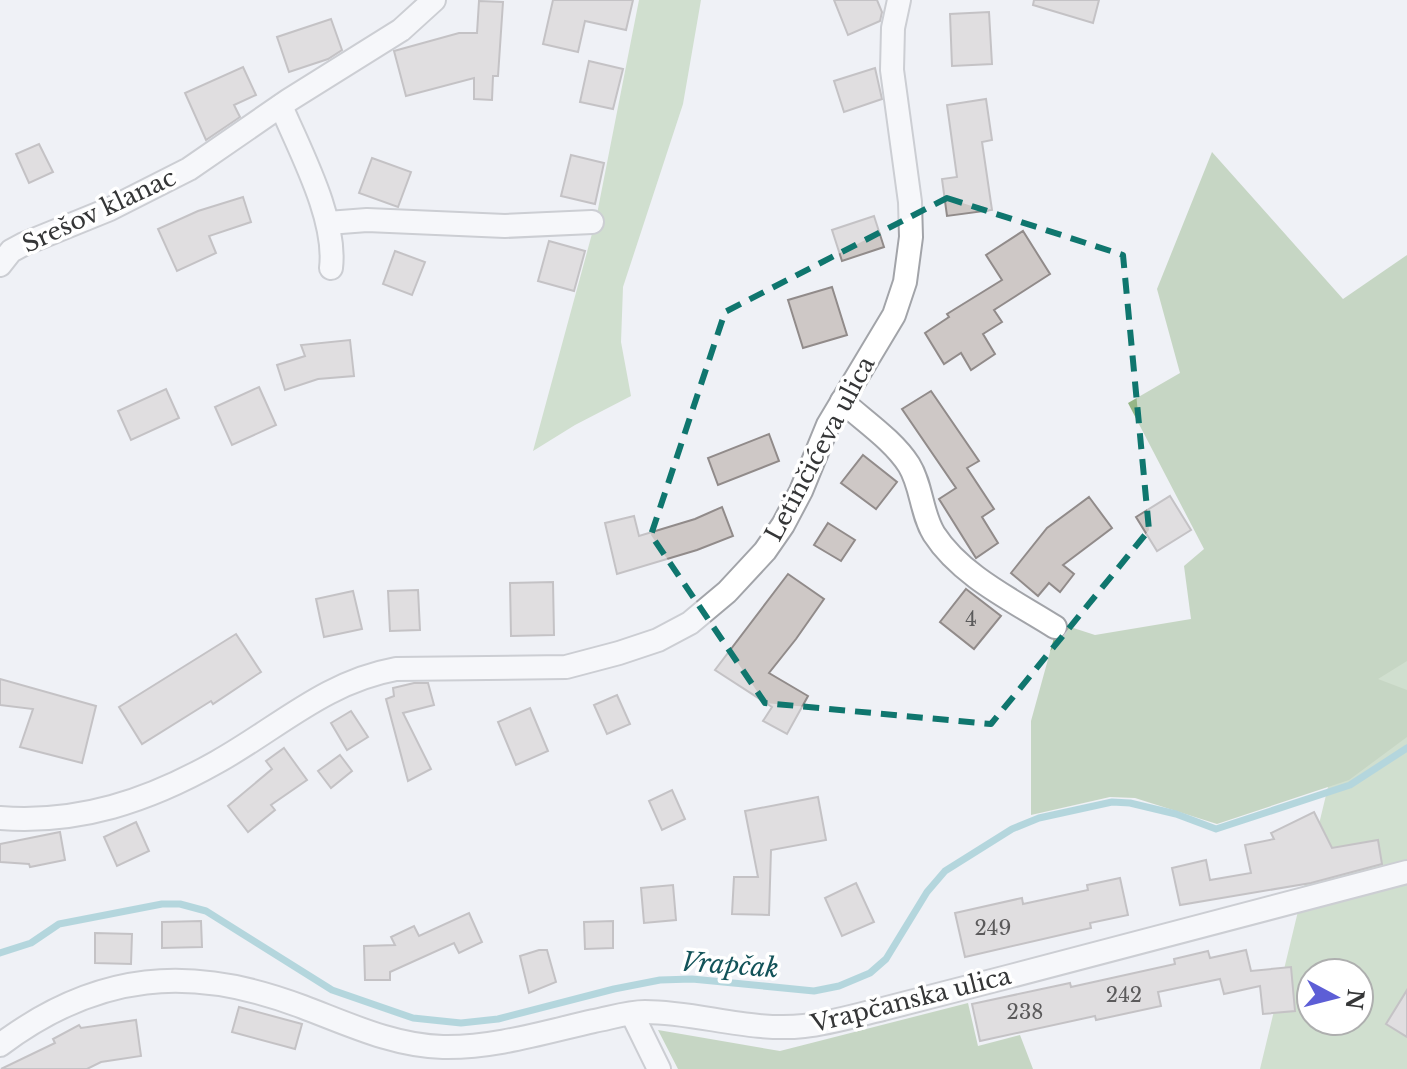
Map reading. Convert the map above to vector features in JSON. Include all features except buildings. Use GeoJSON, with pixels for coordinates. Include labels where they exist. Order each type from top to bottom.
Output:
{"type":"FeatureCollection","features":[{"type":"Feature","properties":{"kind":"street","name":"Srešov klanac"},"geometry":{"type":"LineString","coordinates":[[0,265],[11,251],[24,244],[110,209],[189,169],[401,30],[434,0]]}},
{"type":"Feature","properties":{"kind":"street","name":"Letinčićeva ulica"},"geometry":{"type":"LineString","coordinates":[[0,818],[73,817],[126,803],[217,762],[350,680],[396,669],[566,667],[658,640],[690,623],[727,592],[765,551],[783,525],[828,425],[894,315],[905,282],[911,237],[910,202],[892,70],[893,28],[899,0]]}},
{"type":"Feature","properties":{"kind":"street"},"geometry":{"type":"LineString","coordinates":[[281,106],[328,223],[334,250],[331,268]]}},
{"type":"Feature","properties":{"kind":"street"},"geometry":{"type":"LineString","coordinates":[[328,223],[367,220],[505,226],[592,222]]}},
{"type":"Feature","properties":{"kind":"street"},"geometry":{"type":"LineString","coordinates":[[842,401],[895,448],[909,465],[928,522],[950,554],[985,583],[1055,627]]}},
{"type":"Feature","properties":{"kind":"street","name":"Vrapčanska ulica"},"geometry":{"type":"LineString","coordinates":[[0,1045],[52,1011],[91,995],[131,984],[169,980],[240,986],[368,1031],[438,1047],[492,1044],[632,1014],[664,1014],[780,1028],[832,1022],[1407,872]]}},
{"type":"Feature","properties":{"kind":"street"},"geometry":{"type":"LineString","coordinates":[[632,1014],[659,1069]]}},
{"type":"Feature","properties":{"kind":"highlighted area"},"geometry":{"type":"Polygon","coordinates":[[[947,198],[1123,255],[1149,530],[991,724],[765,703],[651,535],[725,312],[947,198]]]}},
{"type":"Feature","properties":{"kind":"green space"},"geometry":{"type":"Polygon","coordinates":[[[639,0],[701,0],[683,104],[623,287],[621,342],[631,396],[533,451],[596,219],[639,0]]]}},
{"type":"Feature","properties":{"kind":"green space"},"geometry":{"type":"Polygon","coordinates":[[[1212,152],[1343,299],[1407,255],[1407,661],[1378,679],[1407,690],[1407,737],[1349,780],[1217,824],[1135,798],[1110,797],[1031,815],[1031,721],[1058,623],[1095,635],[1191,619],[1184,566],[1204,549],[1128,403],[1180,373],[1157,289],[1212,152]]]}},
{"type":"Feature","properties":{"kind":"green space"},"geometry":{"type":"Polygon","coordinates":[[[1407,459],[1407,1069],[1260,1069],[1407,459]]]}},
{"type":"Feature","properties":{"kind":"green space"},"geometry":{"type":"Polygon","coordinates":[[[968,1003],[978,1046],[1020,1035],[1033,1069],[678,1069],[658,1030],[780,1051],[968,1003]]]}},
{"type":"Feature","properties":{"kind":"waterway","name":"Vrapčak"},"geometry":{"type":"LineString","coordinates":[[0,953],[31,943],[59,924],[162,904],[180,904],[206,911],[332,990],[413,1018],[461,1023],[498,1019],[660,980],[692,979],[814,991],[839,986],[870,973],[886,959],[927,892],[945,871],[1012,829],[1039,818],[1112,802],[1176,814],[1216,829],[1350,785],[1407,748]]}}]}
